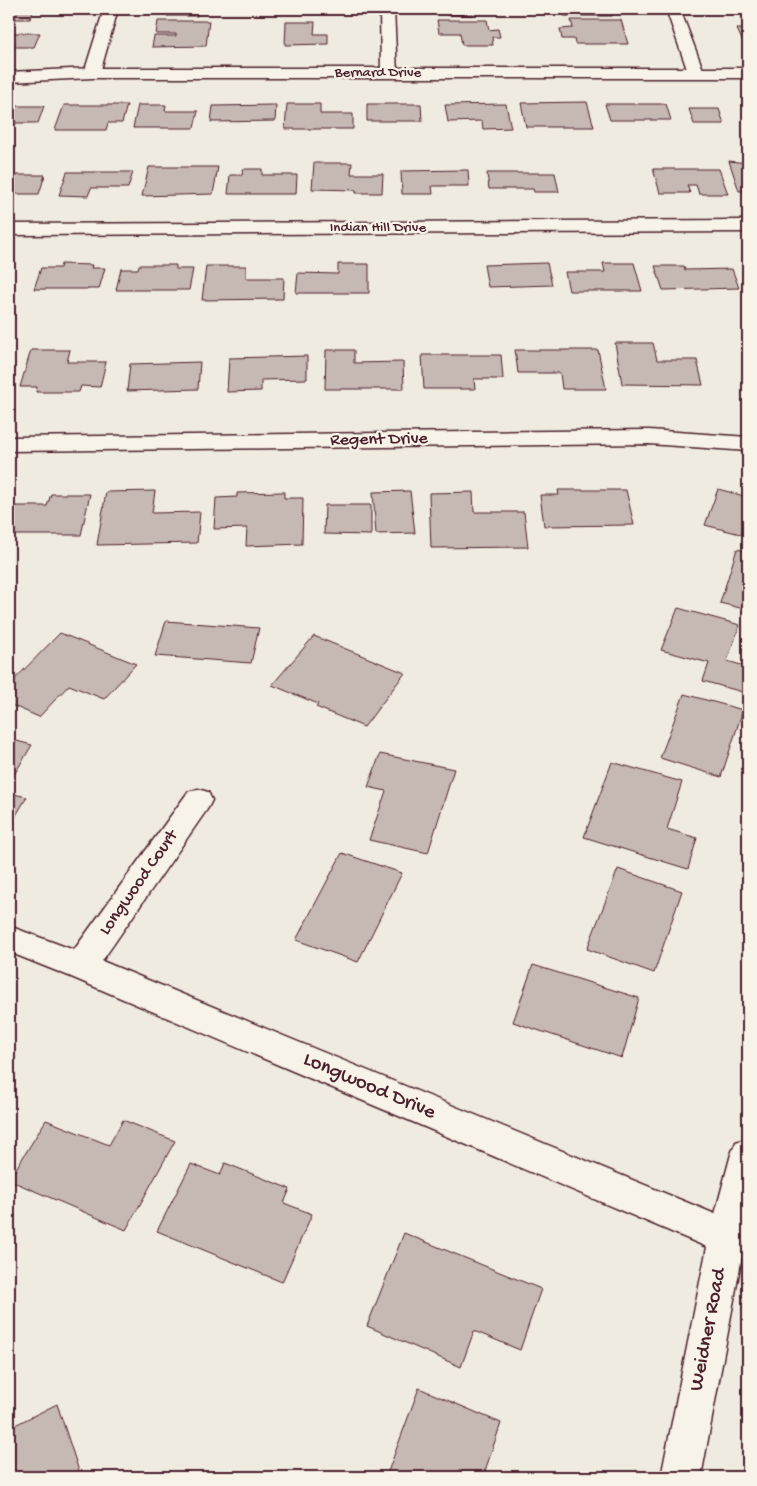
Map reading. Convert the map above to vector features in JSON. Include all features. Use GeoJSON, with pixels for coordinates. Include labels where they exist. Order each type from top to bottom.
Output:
{"type":"FeatureCollection","features":[{"type":"Feature","properties":{"kind":"street"},"geometry":{"type":"LineString","coordinates":[[92,73],[111,9]]}},
{"type":"Feature","properties":{"kind":"street"},"geometry":{"type":"LineString","coordinates":[[387,9],[389,74]]}},
{"type":"Feature","properties":{"kind":"street"},"geometry":{"type":"LineString","coordinates":[[673,9],[696,72]]}},
{"type":"Feature","properties":{"kind":"street","name":"Bernard Drive"},"geometry":{"type":"LineString","coordinates":[[9,77],[92,73],[748,73]]}},
{"type":"Feature","properties":{"kind":"street","name":"Indian Hill Drive"},"geometry":{"type":"LineString","coordinates":[[9,230],[748,226]]}},
{"type":"Feature","properties":{"kind":"street","name":"Regent Drive"},"geometry":{"type":"LineString","coordinates":[[9,444],[649,437],[748,444]]}},
{"type":"Feature","properties":{"kind":"street","name":"Longwood Court"},"geometry":{"type":"LineString","coordinates":[[80,966],[198,800]]}},
{"type":"Feature","properties":{"kind":"street","name":"Longwood Drive"},"geometry":{"type":"LineString","coordinates":[[9,939],[80,966],[727,1237]]}},
{"type":"Feature","properties":{"kind":"street","name":"Weidner Road"},"geometry":{"type":"LineString","coordinates":[[681,1477],[727,1237],[748,1154]]}},
{"type":"Feature","properties":{"kind":"building"},"geometry":{"type":"Polygon","coordinates":[[[9,9],[34,9],[30,19],[9,19],[9,9]]]}},
{"type":"Feature","properties":{"kind":"building"},"geometry":{"type":"Polygon","coordinates":[[[163,9],[198,9],[197,16],[167,16],[168,11],[162,11],[163,9]]]}},
{"type":"Feature","properties":{"kind":"building"},"geometry":{"type":"Polygon","coordinates":[[[446,9],[472,9],[473,15],[446,15],[446,9]]]}},
{"type":"Feature","properties":{"kind":"building"},"geometry":{"type":"Polygon","coordinates":[[[562,9],[615,10],[611,10],[612,16],[564,16],[562,9]]]}},
{"type":"Feature","properties":{"kind":"building"},"geometry":{"type":"Polygon","coordinates":[[[437,20],[487,20],[489,30],[498,29],[500,37],[492,37],[493,45],[462,45],[460,33],[439,33],[437,20]]]}},
{"type":"Feature","properties":{"kind":"building"},"geometry":{"type":"Polygon","coordinates":[[[571,20],[621,20],[628,44],[575,44],[574,39],[562,39],[560,29],[573,28],[571,20]]]}},
{"type":"Feature","properties":{"kind":"building"},"geometry":{"type":"Polygon","coordinates":[[[158,21],[209,21],[206,46],[152,47],[154,36],[176,36],[176,34],[156,34],[158,21]]]}},
{"type":"Feature","properties":{"kind":"building"},"geometry":{"type":"Polygon","coordinates":[[[286,22],[315,22],[314,34],[328,34],[328,44],[285,45],[286,22]]]}},
{"type":"Feature","properties":{"kind":"building"},"geometry":{"type":"Polygon","coordinates":[[[737,29],[748,29],[748,40],[742,40],[737,29]]]}},
{"type":"Feature","properties":{"kind":"building"},"geometry":{"type":"Polygon","coordinates":[[[9,33],[40,33],[34,47],[14,47],[15,44],[9,44],[9,33]]]}},
{"type":"Feature","properties":{"kind":"building"},"geometry":{"type":"Polygon","coordinates":[[[587,102],[594,127],[526,127],[521,103],[587,102]]]}},
{"type":"Feature","properties":{"kind":"building"},"geometry":{"type":"Polygon","coordinates":[[[287,104],[320,104],[320,114],[353,114],[353,129],[285,129],[287,104]]]}},
{"type":"Feature","properties":{"kind":"building"},"geometry":{"type":"Polygon","coordinates":[[[367,104],[421,104],[422,121],[367,121],[367,104]]]}},
{"type":"Feature","properties":{"kind":"building"},"geometry":{"type":"Polygon","coordinates":[[[506,104],[511,128],[483,129],[482,121],[448,122],[445,105],[506,104]]]}},
{"type":"Feature","properties":{"kind":"building"},"geometry":{"type":"Polygon","coordinates":[[[605,104],[666,104],[671,120],[610,120],[605,104]]]}},
{"type":"Feature","properties":{"kind":"building"},"geometry":{"type":"Polygon","coordinates":[[[64,105],[127,105],[122,123],[108,123],[106,130],[55,130],[64,105]]]}},
{"type":"Feature","properties":{"kind":"building"},"geometry":{"type":"Polygon","coordinates":[[[138,105],[166,105],[165,111],[198,111],[194,128],[133,128],[138,105]]]}},
{"type":"Feature","properties":{"kind":"building"},"geometry":{"type":"Polygon","coordinates":[[[276,105],[275,121],[211,122],[213,106],[276,105]]]}},
{"type":"Feature","properties":{"kind":"building"},"geometry":{"type":"Polygon","coordinates":[[[9,106],[44,106],[38,123],[9,123],[9,106]]]}},
{"type":"Feature","properties":{"kind":"building"},"geometry":{"type":"Polygon","coordinates":[[[689,109],[719,109],[724,124],[694,124],[689,109]]]}},
{"type":"Feature","properties":{"kind":"building"},"geometry":{"type":"Polygon","coordinates":[[[729,161],[748,163],[748,191],[739,191],[729,161]]]}},
{"type":"Feature","properties":{"kind":"building"},"geometry":{"type":"Polygon","coordinates":[[[314,163],[352,163],[351,174],[383,174],[382,193],[356,193],[356,190],[312,189],[314,163]]]}},
{"type":"Feature","properties":{"kind":"building"},"geometry":{"type":"Polygon","coordinates":[[[149,167],[218,167],[213,194],[142,196],[149,167]]]}},
{"type":"Feature","properties":{"kind":"building"},"geometry":{"type":"Polygon","coordinates":[[[243,169],[262,169],[262,175],[297,175],[296,194],[228,194],[230,175],[242,175],[243,169]]]}},
{"type":"Feature","properties":{"kind":"building"},"geometry":{"type":"Polygon","coordinates":[[[653,169],[719,169],[728,194],[699,194],[696,185],[687,185],[690,193],[660,193],[653,169]]]}},
{"type":"Feature","properties":{"kind":"building"},"geometry":{"type":"Polygon","coordinates":[[[468,170],[469,186],[432,186],[433,194],[402,194],[401,171],[468,170]]]}},
{"type":"Feature","properties":{"kind":"building"},"geometry":{"type":"Polygon","coordinates":[[[67,172],[133,172],[128,188],[91,188],[88,196],[59,195],[67,172]]]}},
{"type":"Feature","properties":{"kind":"building"},"geometry":{"type":"Polygon","coordinates":[[[487,173],[555,173],[559,192],[534,192],[533,189],[489,189],[487,173]]]}},
{"type":"Feature","properties":{"kind":"building"},"geometry":{"type":"Polygon","coordinates":[[[9,175],[45,175],[39,194],[13,194],[14,191],[9,191],[9,175]]]}},
{"type":"Feature","properties":{"kind":"building"},"geometry":{"type":"Polygon","coordinates":[[[547,263],[552,285],[488,287],[484,265],[547,263]]]}},
{"type":"Feature","properties":{"kind":"building"},"geometry":{"type":"Polygon","coordinates":[[[603,263],[634,263],[642,291],[569,291],[565,272],[605,272],[603,263]]]}},
{"type":"Feature","properties":{"kind":"building"},"geometry":{"type":"Polygon","coordinates":[[[61,264],[92,265],[91,268],[105,268],[99,289],[34,289],[41,268],[60,268],[61,264]]]}},
{"type":"Feature","properties":{"kind":"building"},"geometry":{"type":"Polygon","coordinates":[[[338,264],[369,264],[369,293],[296,293],[298,273],[338,274],[338,264]]]}},
{"type":"Feature","properties":{"kind":"building"},"geometry":{"type":"Polygon","coordinates":[[[139,265],[176,265],[176,269],[193,269],[189,290],[116,290],[121,269],[138,269],[139,265]]]}},
{"type":"Feature","properties":{"kind":"building"},"geometry":{"type":"Polygon","coordinates":[[[206,266],[246,266],[246,278],[284,278],[283,299],[202,300],[206,266]]]}},
{"type":"Feature","properties":{"kind":"building"},"geometry":{"type":"Polygon","coordinates":[[[655,266],[684,266],[685,270],[732,269],[739,288],[663,290],[655,266]]]}},
{"type":"Feature","properties":{"kind":"building"},"geometry":{"type":"Polygon","coordinates":[[[615,343],[653,343],[657,360],[697,360],[703,385],[622,384],[615,343]]]}},
{"type":"Feature","properties":{"kind":"building"},"geometry":{"type":"Polygon","coordinates":[[[31,350],[70,350],[67,362],[106,362],[100,387],[81,386],[79,392],[36,392],[37,387],[20,387],[31,350]]]}},
{"type":"Feature","properties":{"kind":"building"},"geometry":{"type":"Polygon","coordinates":[[[326,350],[354,350],[354,363],[403,362],[404,389],[325,389],[326,350]]]}},
{"type":"Feature","properties":{"kind":"building"},"geometry":{"type":"Polygon","coordinates":[[[515,350],[598,350],[606,389],[562,389],[560,373],[518,373],[515,350]]]}},
{"type":"Feature","properties":{"kind":"building"},"geometry":{"type":"Polygon","coordinates":[[[422,355],[501,355],[503,379],[474,379],[475,389],[424,389],[422,355]]]}},
{"type":"Feature","properties":{"kind":"building"},"geometry":{"type":"Polygon","coordinates":[[[307,356],[307,379],[261,380],[261,391],[227,392],[229,358],[307,356]]]}},
{"type":"Feature","properties":{"kind":"building"},"geometry":{"type":"Polygon","coordinates":[[[200,362],[198,389],[127,391],[130,364],[200,362]]]}},
{"type":"Feature","properties":{"kind":"building"},"geometry":{"type":"Polygon","coordinates":[[[718,489],[748,497],[748,536],[705,525],[718,489]]]}},
{"type":"Feature","properties":{"kind":"building"},"geometry":{"type":"Polygon","coordinates":[[[558,490],[626,490],[634,525],[544,526],[540,495],[559,495],[558,490]]]}},
{"type":"Feature","properties":{"kind":"building"},"geometry":{"type":"Polygon","coordinates":[[[155,491],[152,513],[200,512],[197,543],[97,545],[106,492],[155,491]]]}},
{"type":"Feature","properties":{"kind":"building"},"geometry":{"type":"Polygon","coordinates":[[[410,491],[415,533],[376,534],[373,492],[410,491]]]}},
{"type":"Feature","properties":{"kind":"building"},"geometry":{"type":"Polygon","coordinates":[[[284,492],[284,498],[303,498],[302,544],[246,546],[247,528],[214,529],[216,498],[237,497],[237,493],[284,492]]]}},
{"type":"Feature","properties":{"kind":"building"},"geometry":{"type":"Polygon","coordinates":[[[473,492],[474,512],[524,512],[528,547],[431,548],[429,493],[473,492]]]}},
{"type":"Feature","properties":{"kind":"building"},"geometry":{"type":"Polygon","coordinates":[[[51,494],[90,494],[81,535],[9,535],[9,506],[47,506],[51,494]]]}},
{"type":"Feature","properties":{"kind":"building"},"geometry":{"type":"Polygon","coordinates":[[[325,505],[371,505],[371,535],[324,534],[325,505]]]}},
{"type":"Feature","properties":{"kind":"building"},"geometry":{"type":"Polygon","coordinates":[[[737,549],[748,552],[748,610],[720,603],[737,549]]]}},
{"type":"Feature","properties":{"kind":"building"},"geometry":{"type":"Polygon","coordinates":[[[678,608],[740,625],[727,661],[748,667],[746,693],[703,681],[709,663],[661,650],[678,608]]]}},
{"type":"Feature","properties":{"kind":"building"},"geometry":{"type":"Polygon","coordinates":[[[166,621],[259,628],[251,663],[155,656],[166,621]]]}},
{"type":"Feature","properties":{"kind":"building"},"geometry":{"type":"Polygon","coordinates":[[[60,633],[136,664],[104,699],[69,685],[39,717],[9,704],[9,685],[60,633]]]}},
{"type":"Feature","properties":{"kind":"building"},"geometry":{"type":"Polygon","coordinates":[[[314,636],[405,673],[364,727],[316,707],[318,704],[272,685],[314,636]]]}},
{"type":"Feature","properties":{"kind":"building"},"geometry":{"type":"Polygon","coordinates":[[[684,694],[743,710],[721,777],[660,758],[684,694]]]}},
{"type":"Feature","properties":{"kind":"building"},"geometry":{"type":"Polygon","coordinates":[[[9,739],[32,745],[9,783],[9,739]]]}},
{"type":"Feature","properties":{"kind":"building"},"geometry":{"type":"Polygon","coordinates":[[[380,754],[454,769],[428,853],[369,840],[386,791],[368,787],[380,754]]]}},
{"type":"Feature","properties":{"kind":"building"},"geometry":{"type":"Polygon","coordinates":[[[612,762],[682,782],[667,829],[697,838],[688,869],[584,837],[612,762]]]}},
{"type":"Feature","properties":{"kind":"building"},"geometry":{"type":"Polygon","coordinates":[[[9,793],[27,797],[9,827],[9,793]]]}},
{"type":"Feature","properties":{"kind":"building"},"geometry":{"type":"Polygon","coordinates":[[[342,853],[402,873],[358,962],[296,940],[342,853]]]}},
{"type":"Feature","properties":{"kind":"building"},"geometry":{"type":"Polygon","coordinates":[[[618,869],[682,891],[654,973],[587,949],[618,869]]]}},
{"type":"Feature","properties":{"kind":"building"},"geometry":{"type":"Polygon","coordinates":[[[533,965],[639,998],[622,1058],[513,1022],[533,965]]]}},
{"type":"Feature","properties":{"kind":"building"},"geometry":{"type":"Polygon","coordinates":[[[46,1120],[109,1145],[123,1120],[175,1141],[126,1230],[9,1180],[46,1120]]]}},
{"type":"Feature","properties":{"kind":"building"},"geometry":{"type":"Polygon","coordinates":[[[225,1163],[290,1189],[284,1203],[312,1214],[282,1282],[157,1231],[191,1164],[220,1175],[225,1163]]]}},
{"type":"Feature","properties":{"kind":"building"},"geometry":{"type":"Polygon","coordinates":[[[404,1233],[541,1289],[520,1350],[474,1331],[461,1367],[367,1326],[404,1233]]]}},
{"type":"Feature","properties":{"kind":"building"},"geometry":{"type":"Polygon","coordinates":[[[419,1388],[501,1423],[483,1477],[386,1477],[419,1388]]]}},
{"type":"Feature","properties":{"kind":"building"},"geometry":{"type":"Polygon","coordinates":[[[57,1404],[81,1477],[9,1477],[9,1428],[57,1404]]]}}]}
